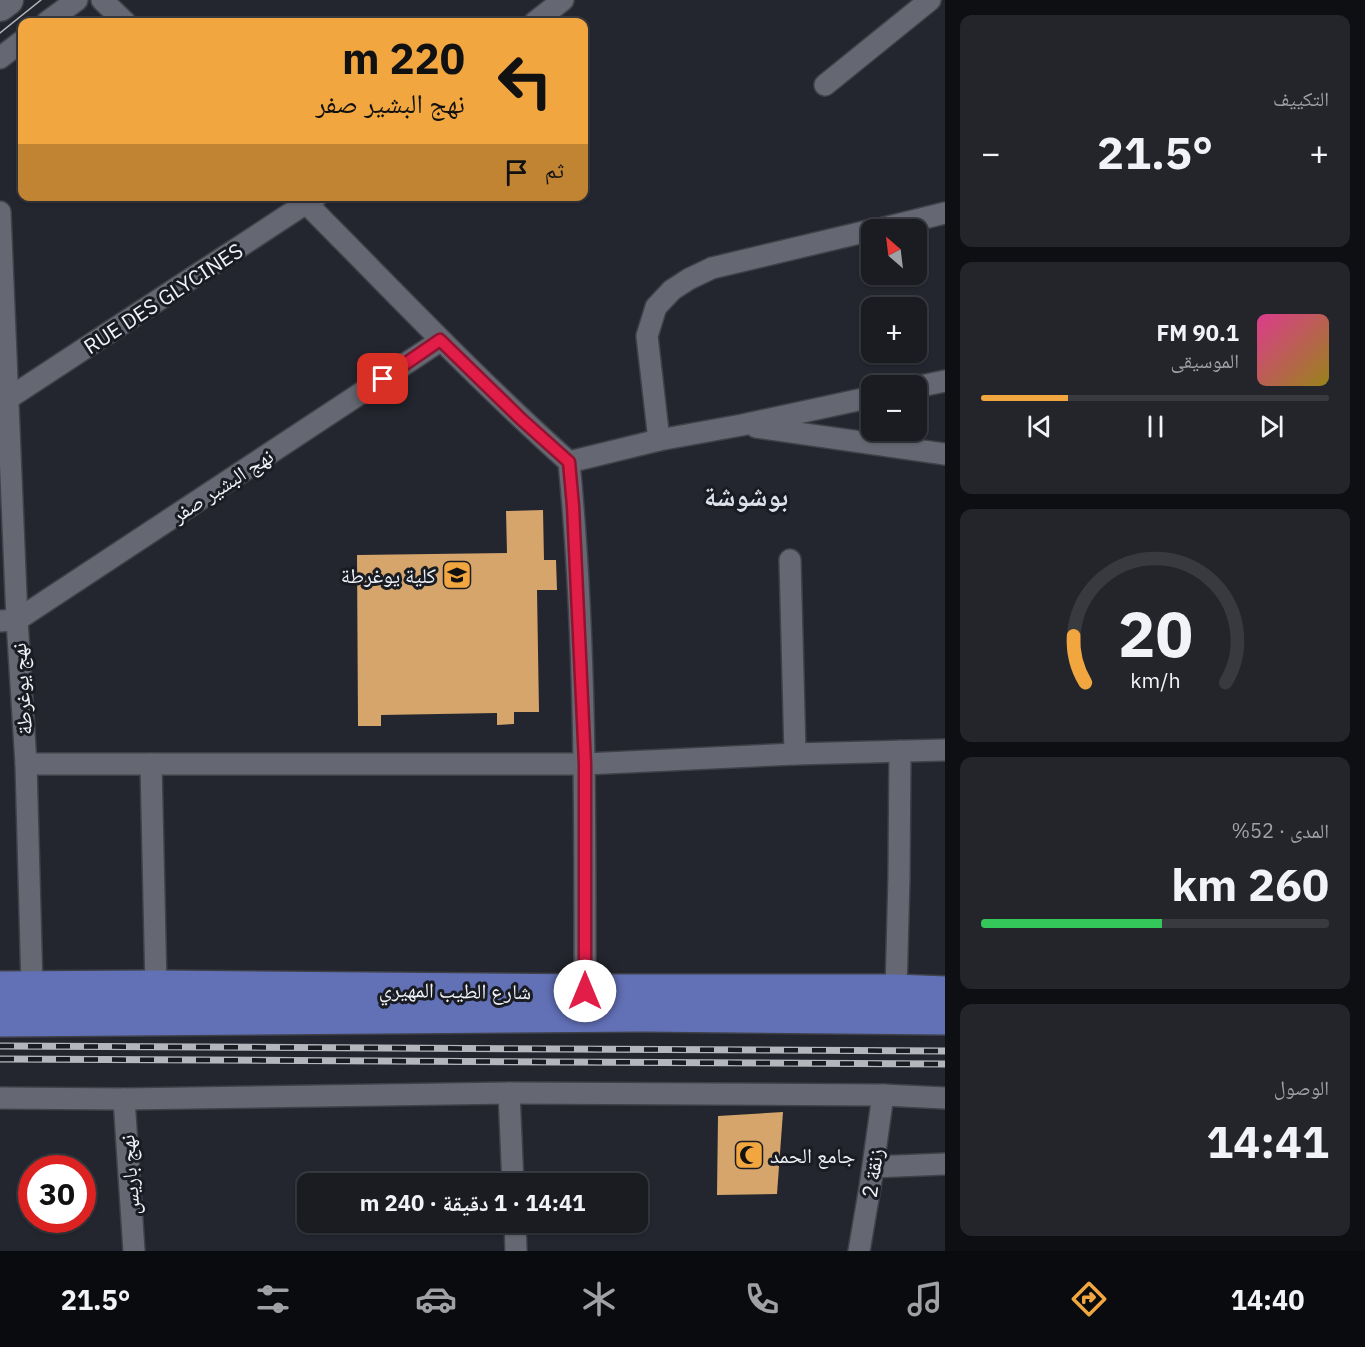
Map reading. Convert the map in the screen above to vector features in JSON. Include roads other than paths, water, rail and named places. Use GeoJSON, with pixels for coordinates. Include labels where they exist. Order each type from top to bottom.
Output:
{"type":"FeatureCollection","features":[{"type":"Feature","properties":{"kind":"main road"},"geometry":{"type":"LineString","coordinates":[[0,6],[8,0]]}},
{"type":"Feature","properties":{"kind":"main road","name":"شارع الطيب المهيري"},"geometry":{"type":"LineString","coordinates":[[16,988],[945,993]]}},
{"type":"Feature","properties":{"kind":"main road","name":"شارع الطيب المهيري"},"geometry":{"type":"LineString","coordinates":[[0,1020],[643,1015],[945,1018]]}},
{"type":"Feature","properties":{"kind":"street"},"geometry":{"type":"LineString","coordinates":[[52,18],[77,0]]}},
{"type":"Feature","properties":{"kind":"street"},"geometry":{"type":"LineString","coordinates":[[102,0],[121,18]]}},
{"type":"Feature","properties":{"kind":"street"},"geometry":{"type":"LineString","coordinates":[[540,18],[564,0]]}},
{"type":"Feature","properties":{"kind":"street"},"geometry":{"type":"LineString","coordinates":[[825,85],[930,0]]}},
{"type":"Feature","properties":{"kind":"street"},"geometry":{"type":"LineString","coordinates":[[936,0],[945,10]]}},
{"type":"Feature","properties":{"kind":"street"},"geometry":{"type":"LineString","coordinates":[[0,58],[18,44]]}},
{"type":"Feature","properties":{"kind":"street","name":"RUE DES GLYCINES"},"geometry":{"type":"LineString","coordinates":[[6,412],[305,201]]}},
{"type":"Feature","properties":{"kind":"street"},"geometry":{"type":"LineString","coordinates":[[310,201],[440,340],[569,462],[574,518],[585,764],[585,991]]}},
{"type":"Feature","properties":{"kind":"street","name":"نهج يوغرطة"},"geometry":{"type":"LineString","coordinates":[[0,212],[6,412],[8,620],[26,764],[16,988]]}},
{"type":"Feature","properties":{"kind":"street"},"geometry":{"type":"LineString","coordinates":[[920,219],[945,213]]}},
{"type":"Feature","properties":{"kind":"street"},"geometry":{"type":"LineString","coordinates":[[659,440],[647,336],[656,307],[672,290],[688,279],[712,268],[861,233]]}},
{"type":"Feature","properties":{"kind":"street","name":"نهج البشير صفر"},"geometry":{"type":"LineString","coordinates":[[8,620],[440,340]]}},
{"type":"Feature","properties":{"kind":"street"},"geometry":{"type":"LineString","coordinates":[[927,385],[945,381]]}},
{"type":"Feature","properties":{"kind":"street"},"geometry":{"type":"LineString","coordinates":[[569,462],[659,440],[861,399]]}},
{"type":"Feature","properties":{"kind":"street"},"geometry":{"type":"LineString","coordinates":[[742,425],[945,454]]}},
{"type":"Feature","properties":{"kind":"street"},"geometry":{"type":"LineString","coordinates":[[790,560],[795,754]]}},
{"type":"Feature","properties":{"kind":"street"},"geometry":{"type":"LineString","coordinates":[[26,764],[585,764],[795,754],[945,750]]}},
{"type":"Feature","properties":{"kind":"street"},"geometry":{"type":"LineString","coordinates":[[896,991],[900,751]]}},
{"type":"Feature","properties":{"kind":"street"},"geometry":{"type":"LineString","coordinates":[[151,764],[156,987]]}},
{"type":"Feature","properties":{"kind":"street"},"geometry":{"type":"LineString","coordinates":[[509,1093],[513,1173]]}},
{"type":"Feature","properties":{"kind":"street"},"geometry":{"type":"LineString","coordinates":[[0,1098],[124,1099],[509,1093],[883,1095],[945,1098]]}},
{"type":"Feature","properties":{"kind":"street","name":"زنقة 2"},"geometry":{"type":"LineString","coordinates":[[859,1251],[883,1095]]}},
{"type":"Feature","properties":{"kind":"street","name":"نهج باريس"},"geometry":{"type":"LineString","coordinates":[[124,1099],[134,1251]]}},
{"type":"Feature","properties":{"kind":"street"},"geometry":{"type":"LineString","coordinates":[[873,1167],[945,1164]]}},
{"type":"Feature","properties":{"kind":"street"},"geometry":{"type":"LineString","coordinates":[[515,1233],[516,1251]]}},
{"type":"Feature","properties":{"kind":"tram line"},"geometry":{"type":"LineString","coordinates":[[19,18],[41,0]]}},
{"type":"Feature","properties":{"kind":"tram line"},"geometry":{"type":"LineString","coordinates":[[0,33],[18,19]]}},
{"type":"Feature","properties":{"kind":"railway"},"geometry":{"type":"LineString","coordinates":[[0,1046],[945,1051]]}},
{"type":"Feature","properties":{"kind":"railway"},"geometry":{"type":"LineString","coordinates":[[0,1059],[945,1064]]}},
{"type":"Feature","properties":{"kind":"place","name":"كلية يوغرطة"},"geometry":{"type":"Point","coordinates":[457,575]}},
{"type":"Feature","properties":{"kind":"place","name":"جامع الحمد"},"geometry":{"type":"Point","coordinates":[749,1155]}},
{"type":"Feature","properties":{"kind":"district","name":"بوشوشة"},"geometry":{"type":"Point","coordinates":[746,495]}}]}
